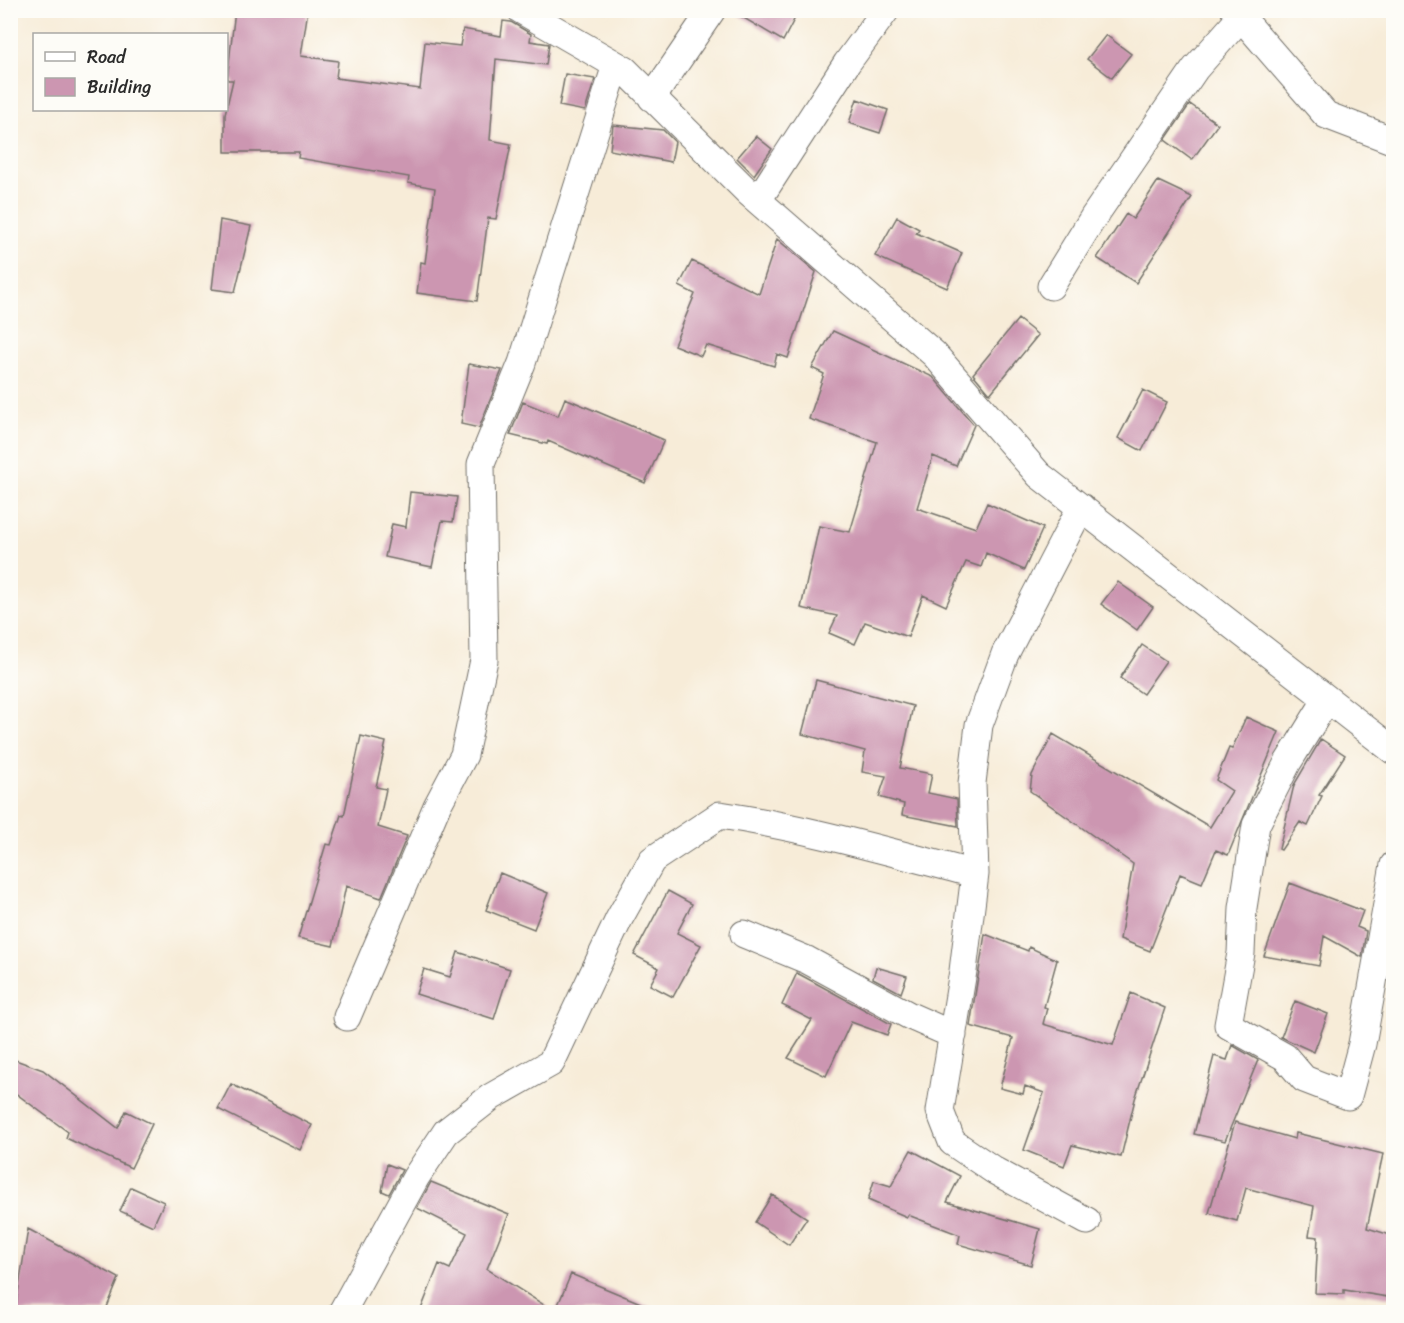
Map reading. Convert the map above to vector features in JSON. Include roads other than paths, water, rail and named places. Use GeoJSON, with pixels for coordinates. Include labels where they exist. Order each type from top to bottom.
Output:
{"type":"FeatureCollection","features":[{"type":"Feature","properties":{"kind":"street"},"geometry":{"type":"LineString","coordinates":[[521,10],[625,70],[758,200],[934,354],[1039,475],[1394,751]]}},
{"type":"Feature","properties":{"kind":"street"},"geometry":{"type":"LineString","coordinates":[[652,98],[712,10]]}},
{"type":"Feature","properties":{"kind":"street"},"geometry":{"type":"LineString","coordinates":[[758,200],[847,63],[886,10]]}},
{"type":"Feature","properties":{"kind":"street"},"geometry":{"type":"LineString","coordinates":[[1051,286],[1093,218],[1195,69],[1238,14],[1326,115],[1394,141]]}},
{"type":"Feature","properties":{"kind":"street"},"geometry":{"type":"LineString","coordinates":[[347,1017],[438,806],[464,755],[484,660],[481,464],[522,363],[616,65]]}},
{"type":"Feature","properties":{"kind":"street"},"geometry":{"type":"LineString","coordinates":[[1082,507],[1005,654],[979,725],[972,783],[975,874],[940,1111],[952,1142],[995,1171],[1086,1221]]}},
{"type":"Feature","properties":{"kind":"street"},"geometry":{"type":"LineString","coordinates":[[1327,699],[1288,762],[1256,825],[1243,908],[1241,953],[1228,1024],[1285,1057],[1304,1079],[1348,1096],[1362,1044],[1394,865]]}},
{"type":"Feature","properties":{"kind":"street"},"geometry":{"type":"LineString","coordinates":[[342,1312],[416,1177],[446,1132],[491,1097],[551,1063],[619,919],[652,860],[720,815],[773,823],[846,839],[975,874]]}},
{"type":"Feature","properties":{"kind":"street"},"geometry":{"type":"LineString","coordinates":[[744,934],[807,960],[910,1016],[953,1035]]}}]}
